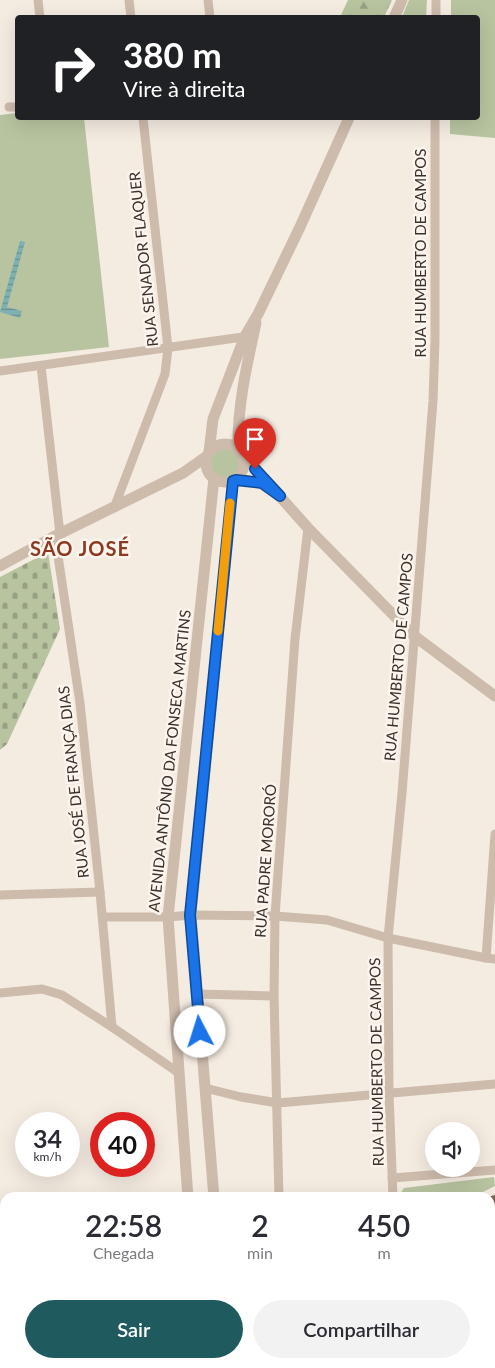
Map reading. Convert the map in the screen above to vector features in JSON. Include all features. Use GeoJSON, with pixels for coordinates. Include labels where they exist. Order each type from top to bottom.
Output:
{"type":"FeatureCollection","features":[{"type":"Feature","properties":{"kind":"street"},"geometry":{"type":"LineString","coordinates":[[38,0],[40,15]]}},
{"type":"Feature","properties":{"kind":"street"},"geometry":{"type":"LineString","coordinates":[[129,0],[131,15]]}},
{"type":"Feature","properties":{"kind":"street"},"geometry":{"type":"LineString","coordinates":[[208,0],[210,15]]}},
{"type":"Feature","properties":{"kind":"street"},"geometry":{"type":"LineString","coordinates":[[395,15],[402,0]]}},
{"type":"Feature","properties":{"kind":"street"},"geometry":{"type":"LineString","coordinates":[[436,0],[436,15]]}},
{"type":"Feature","properties":{"kind":"street","name":"RUA SENADOR FLAQUER"},"geometry":{"type":"LineString","coordinates":[[114,508],[165,374],[168,348],[143,120]]}},
{"type":"Feature","properties":{"kind":"street"},"geometry":{"type":"LineString","coordinates":[[213,477],[206,467],[210,436],[213,419],[230,370],[249,336],[348,120]]}},
{"type":"Feature","properties":{"kind":"street","name":"RUA HUMBERTO DE CAMPOS"},"geometry":{"type":"LineString","coordinates":[[393,1192],[388,938],[426,502],[433,392],[435,120]]}},
{"type":"Feature","properties":{"kind":"street"},"geometry":{"type":"LineString","coordinates":[[0,371],[249,336]]}},
{"type":"Feature","properties":{"kind":"street"},"geometry":{"type":"LineString","coordinates":[[214,1192],[190,915],[234,480],[241,475],[245,463],[240,452],[239,428],[249,336]]}},
{"type":"Feature","properties":{"kind":"street","name":"RUA JOSÉ DE FRANÇA DIAS"},"geometry":{"type":"LineString","coordinates":[[41,366],[57,535],[80,703],[103,917],[112,1027]]}},
{"type":"Feature","properties":{"kind":"street"},"geometry":{"type":"LineString","coordinates":[[230,370],[246,372]]}},
{"type":"Feature","properties":{"kind":"street"},"geometry":{"type":"LineString","coordinates":[[0,566],[57,535],[182,473],[216,447],[230,445],[240,452],[308,528],[413,635],[495,696]]}},
{"type":"Feature","properties":{"kind":"street"},"geometry":{"type":"LineString","coordinates":[[182,473],[200,473],[225,482],[234,480],[262,483],[280,496]]}},
{"type":"Feature","properties":{"kind":"street","name":"AVENIDA ANTÔNIO DA FONSECA MARTINS"},"geometry":{"type":"LineString","coordinates":[[188,1192],[168,917],[213,477]]}},
{"type":"Feature","properties":{"kind":"street","name":"RUA PADRE MORORÓ"},"geometry":{"type":"LineString","coordinates":[[279,1192],[274,996],[275,916],[295,639],[308,528]]}},
{"type":"Feature","properties":{"kind":"street"},"geometry":{"type":"LineString","coordinates":[[103,917],[275,916],[326,920],[388,938],[490,958],[495,834]]}},
{"type":"Feature","properties":{"kind":"street"},"geometry":{"type":"LineString","coordinates":[[0,895],[100,892]]}},
{"type":"Feature","properties":{"kind":"street"},"geometry":{"type":"LineString","coordinates":[[0,993],[42,989],[62,995],[179,1073]]}},
{"type":"Feature","properties":{"kind":"street"},"geometry":{"type":"LineString","coordinates":[[196,994],[274,996]]}},
{"type":"Feature","properties":{"kind":"street"},"geometry":{"type":"LineString","coordinates":[[205,1088],[278,1103],[495,1084]]}},
{"type":"Feature","properties":{"kind":"street"},"geometry":{"type":"LineString","coordinates":[[392,1178],[495,1170]]}},
{"type":"Feature","properties":{"kind":"green space"},"geometry":{"type":"Polygon","coordinates":[[[348,0],[392,0],[385,15],[341,15],[348,0]]]}},
{"type":"Feature","properties":{"kind":"green space"},"geometry":{"type":"Polygon","coordinates":[[[409,0],[427,0],[426,15],[403,15],[409,0]]]}},
{"type":"Feature","properties":{"kind":"green space"},"geometry":{"type":"Polygon","coordinates":[[[451,0],[495,0],[495,138],[450,134],[450,120],[480,120],[480,15],[451,15],[451,0]]]}},
{"type":"Feature","properties":{"kind":"green space"},"geometry":{"type":"Polygon","coordinates":[[[15,113],[15,120],[84,120],[109,347],[0,359],[0,115],[15,113]]]}},
{"type":"Feature","properties":{"kind":"green space"},"geometry":{"type":"Polygon","coordinates":[[[226,448],[236,453],[241,463],[236,473],[226,478],[216,473],[211,463],[216,453],[226,448]]]}},
{"type":"Feature","properties":{"kind":"green space"},"geometry":{"type":"Polygon","coordinates":[[[48,552],[60,629],[7,744],[0,750],[0,577],[48,552]]]}},
{"type":"Feature","properties":{"kind":"green space"},"geometry":{"type":"Polygon","coordinates":[[[494,1177],[495,1186],[483,1192],[401,1192],[404,1188],[494,1177]]]}},
{"type":"Feature","properties":{"kind":"water"},"geometry":{"type":"Polygon","coordinates":[[[20,241],[25,242],[7,307],[22,311],[20,318],[0,312],[20,241]]]}},
{"type":"Feature","properties":{"kind":"slow traffic"},"geometry":{"type":"LineString","coordinates":[[218,631],[230,503]]}},
{"type":"Feature","properties":{"kind":"district","name":"SÃO JOSÉ"},"geometry":{"type":"Point","coordinates":[80,549]}},
{"type":"Feature","properties":{"kind":"route"},"geometry":{"type":"LineString","coordinates":[[200,1032],[190,915],[233,481],[262,483],[280,496],[255,469]]}}]}
